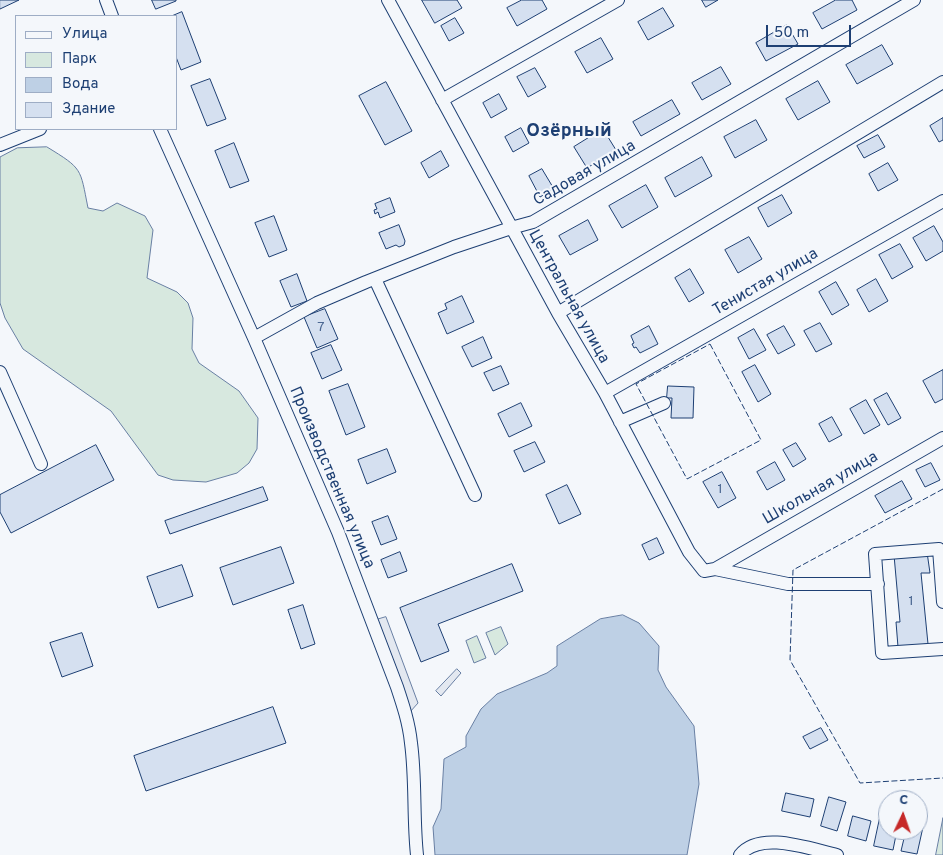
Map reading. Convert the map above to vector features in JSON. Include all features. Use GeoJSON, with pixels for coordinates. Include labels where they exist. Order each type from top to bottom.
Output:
{"type":"FeatureCollection","features":[{"type":"Feature","properties":{"kind":"street"},"geometry":{"type":"LineString","coordinates":[[106,0],[112,15]]}},
{"type":"Feature","properties":{"kind":"street","name":"Центральная улица"},"geometry":{"type":"LineString","coordinates":[[388,0],[558,314],[620,422],[689,552],[704,571],[715,569]]}},
{"type":"Feature","properties":{"kind":"street"},"geometry":{"type":"LineString","coordinates":[[442,100],[618,0]]}},
{"type":"Feature","properties":{"kind":"street","name":"Садовая улица"},"geometry":{"type":"LineString","coordinates":[[254,338],[317,304],[374,279],[454,247],[541,218],[914,0]]}},
{"type":"Feature","properties":{"kind":"street"},"geometry":{"type":"LineString","coordinates":[[558,314],[943,82]]}},
{"type":"Feature","properties":{"kind":"street"},"geometry":{"type":"LineString","coordinates":[[0,145],[38,130]]}},
{"type":"Feature","properties":{"kind":"street","name":"Производственная улица"},"geometry":{"type":"LineString","coordinates":[[160,130],[254,338],[338,532],[405,711],[413,758],[414,835],[417,855]]}},
{"type":"Feature","properties":{"kind":"street","name":"Тенистая улица"},"geometry":{"type":"LineString","coordinates":[[604,393],[943,201]]}},
{"type":"Feature","properties":{"kind":"street"},"geometry":{"type":"LineString","coordinates":[[374,279],[475,495]]}},
{"type":"Feature","properties":{"kind":"street"},"geometry":{"type":"LineString","coordinates":[[0,372],[41,464]]}},
{"type":"Feature","properties":{"kind":"street"},"geometry":{"type":"LineString","coordinates":[[620,422],[664,403]]}},
{"type":"Feature","properties":{"kind":"street","name":"Школьная улица"},"geometry":{"type":"LineString","coordinates":[[715,569],[943,438]]}},
{"type":"Feature","properties":{"kind":"street"},"geometry":{"type":"LineString","coordinates":[[943,602],[939,549],[875,554],[882,653],[943,649]]}},
{"type":"Feature","properties":{"kind":"street"},"geometry":{"type":"LineString","coordinates":[[715,569],[788,584],[878,584]]}},
{"type":"Feature","properties":{"kind":"street"},"geometry":{"type":"LineString","coordinates":[[740,855],[745,848],[760,842],[784,843],[837,855]]}},
{"type":"Feature","properties":{"kind":"green space"},"geometry":{"type":"Polygon","coordinates":[[[47,147],[74,165],[81,177],[88,208],[103,211],[117,203],[145,216],[153,230],[147,278],[177,292],[188,303],[193,318],[192,349],[199,363],[239,391],[258,418],[257,449],[249,463],[237,473],[206,482],[173,480],[158,475],[111,411],[23,349],[5,318],[0,303],[0,157],[17,148],[47,147]]]}},
{"type":"Feature","properties":{"kind":"green space"},"geometry":{"type":"Polygon","coordinates":[[[501,627],[508,644],[495,655],[486,633],[501,627]]]}},
{"type":"Feature","properties":{"kind":"green space"},"geometry":{"type":"Polygon","coordinates":[[[477,636],[486,658],[474,663],[466,641],[477,636]]]}},
{"type":"Feature","properties":{"kind":"green space"},"geometry":{"type":"Polygon","coordinates":[[[943,818],[943,855],[936,855],[943,818]]]}},
{"type":"Feature","properties":{"kind":"shaded area"},"geometry":{"type":"Polygon","coordinates":[[[386,617],[418,703],[410,712],[376,620],[386,617]]]}},
{"type":"Feature","properties":{"kind":"shaded area"},"geometry":{"type":"Polygon","coordinates":[[[457,669],[461,673],[441,696],[436,691],[457,669]]]}},
{"type":"Feature","properties":{"kind":"water"},"geometry":{"type":"Polygon","coordinates":[[[623,615],[639,623],[659,646],[658,670],[666,687],[694,726],[699,784],[687,855],[435,855],[433,827],[441,809],[444,759],[466,747],[466,736],[481,709],[497,694],[547,673],[557,666],[557,646],[600,619],[623,615]]]}},
{"type":"Feature","properties":{"kind":"building"},"geometry":{"type":"Polygon","coordinates":[[[0,0],[19,0],[0,9],[0,0]]]}},
{"type":"Feature","properties":{"kind":"building"},"geometry":{"type":"Polygon","coordinates":[[[152,0],[176,0],[176,1],[156,9],[152,0]]]}},
{"type":"Feature","properties":{"kind":"building"},"geometry":{"type":"Polygon","coordinates":[[[422,0],[457,0],[462,8],[435,23],[422,0]]]}},
{"type":"Feature","properties":{"kind":"building"},"geometry":{"type":"Polygon","coordinates":[[[522,0],[542,0],[547,9],[517,26],[507,8],[522,0]]]}},
{"type":"Feature","properties":{"kind":"building"},"geometry":{"type":"Polygon","coordinates":[[[702,0],[718,0],[706,7],[702,0]]]}},
{"type":"Feature","properties":{"kind":"building"},"geometry":{"type":"Polygon","coordinates":[[[836,0],[852,0],[857,10],[822,29],[813,13],[836,0]]]}},
{"type":"Feature","properties":{"kind":"building"},"geometry":{"type":"Polygon","coordinates":[[[663,8],[674,26],[648,40],[638,22],[663,8]]]}},
{"type":"Feature","properties":{"kind":"building"},"geometry":{"type":"Polygon","coordinates":[[[182,12],[201,62],[181,70],[178,62],[178,15],[174,15],[182,12]]]}},
{"type":"Feature","properties":{"kind":"building"},"geometry":{"type":"Polygon","coordinates":[[[455,18],[464,33],[449,41],[441,26],[455,18]]]}},
{"type":"Feature","properties":{"kind":"building"},"geometry":{"type":"Polygon","coordinates":[[[787,25],[798,44],[766,61],[756,43],[787,25]]]}},
{"type":"Feature","properties":{"kind":"building"},"geometry":{"type":"Polygon","coordinates":[[[601,38],[613,59],[587,73],[575,52],[601,38]]]}},
{"type":"Feature","properties":{"kind":"building"},"geometry":{"type":"Polygon","coordinates":[[[882,45],[893,64],[857,84],[846,65],[882,45]]]}},
{"type":"Feature","properties":{"kind":"building"},"geometry":{"type":"Polygon","coordinates":[[[721,67],[731,84],[702,100],[692,83],[721,67]]]}},
{"type":"Feature","properties":{"kind":"building"},"geometry":{"type":"Polygon","coordinates":[[[535,68],[546,87],[528,97],[517,77],[535,68]]]}},
{"type":"Feature","properties":{"kind":"building"},"geometry":{"type":"Polygon","coordinates":[[[210,79],[226,119],[207,126],[191,86],[210,79]]]}},
{"type":"Feature","properties":{"kind":"building"},"geometry":{"type":"Polygon","coordinates":[[[818,81],[830,102],[798,120],[786,99],[818,81]]]}},
{"type":"Feature","properties":{"kind":"building"},"geometry":{"type":"Polygon","coordinates":[[[386,82],[412,131],[385,145],[359,96],[386,82]]]}},
{"type":"Feature","properties":{"kind":"building"},"geometry":{"type":"Polygon","coordinates":[[[499,94],[507,109],[491,118],[483,103],[499,94]]]}},
{"type":"Feature","properties":{"kind":"building"},"geometry":{"type":"Polygon","coordinates":[[[672,100],[680,114],[641,136],[633,122],[672,100]]]}},
{"type":"Feature","properties":{"kind":"building"},"geometry":{"type":"Polygon","coordinates":[[[943,118],[943,140],[939,142],[930,126],[943,118]]]}},
{"type":"Feature","properties":{"kind":"building"},"geometry":{"type":"Polygon","coordinates":[[[756,120],[767,140],[735,158],[724,137],[756,120]]]}},
{"type":"Feature","properties":{"kind":"building"},"geometry":{"type":"Polygon","coordinates":[[[521,128],[529,143],[513,152],[505,137],[521,128]]]}},
{"type":"Feature","properties":{"kind":"building"},"geometry":{"type":"Polygon","coordinates":[[[603,129],[616,150],[587,168],[574,147],[603,129]]]}},
{"type":"Feature","properties":{"kind":"building"},"geometry":{"type":"Polygon","coordinates":[[[878,135],[885,147],[864,158],[857,146],[878,135]]]}},
{"type":"Feature","properties":{"kind":"building"},"geometry":{"type":"Polygon","coordinates":[[[234,143],[249,181],[230,188],[215,151],[234,143]]]}},
{"type":"Feature","properties":{"kind":"building"},"geometry":{"type":"Polygon","coordinates":[[[441,151],[449,166],[429,178],[421,163],[441,151]]]}},
{"type":"Feature","properties":{"kind":"building"},"geometry":{"type":"Polygon","coordinates":[[[702,157],[712,176],[675,197],[665,178],[702,157]]]}},
{"type":"Feature","properties":{"kind":"building"},"geometry":{"type":"Polygon","coordinates":[[[888,163],[898,180],[878,191],[869,174],[888,163]]]}},
{"type":"Feature","properties":{"kind":"building"},"geometry":{"type":"Polygon","coordinates":[[[542,169],[554,189],[540,197],[529,176],[542,169]]]}},
{"type":"Feature","properties":{"kind":"building"},"geometry":{"type":"Polygon","coordinates":[[[646,185],[658,207],[622,228],[609,206],[646,185]]]}},
{"type":"Feature","properties":{"kind":"building"},"geometry":{"type":"Polygon","coordinates":[[[782,195],[792,213],[768,227],[758,208],[782,195]]]}},
{"type":"Feature","properties":{"kind":"building"},"geometry":{"type":"Polygon","coordinates":[[[390,198],[395,212],[380,218],[378,212],[375,214],[374,210],[377,209],[375,204],[390,198]]]}},
{"type":"Feature","properties":{"kind":"building"},"geometry":{"type":"Polygon","coordinates":[[[274,216],[287,250],[269,257],[255,223],[274,216]]]}},
{"type":"Feature","properties":{"kind":"building"},"geometry":{"type":"Polygon","coordinates":[[[588,220],[598,240],[570,255],[559,236],[588,220]]]}},
{"type":"Feature","properties":{"kind":"building"},"geometry":{"type":"Polygon","coordinates":[[[399,225],[405,241],[404,245],[399,247],[396,245],[386,249],[379,233],[399,225]]]}},
{"type":"Feature","properties":{"kind":"building"},"geometry":{"type":"Polygon","coordinates":[[[934,226],[943,242],[943,251],[926,261],[913,238],[934,226]]]}},
{"type":"Feature","properties":{"kind":"building"},"geometry":{"type":"Polygon","coordinates":[[[749,237],[762,259],[738,273],[725,250],[749,237]]]}},
{"type":"Feature","properties":{"kind":"building"},"geometry":{"type":"Polygon","coordinates":[[[900,244],[913,267],[892,279],[879,255],[900,244]]]}},
{"type":"Feature","properties":{"kind":"building"},"geometry":{"type":"Polygon","coordinates":[[[690,269],[704,293],[689,302],[675,278],[690,269]]]}},
{"type":"Feature","properties":{"kind":"building"},"geometry":{"type":"Polygon","coordinates":[[[297,274],[307,301],[291,307],[280,281],[297,274]]]}},
{"type":"Feature","properties":{"kind":"building"},"geometry":{"type":"Polygon","coordinates":[[[876,279],[888,301],[869,312],[857,290],[876,279]]]}},
{"type":"Feature","properties":{"kind":"building"},"geometry":{"type":"Polygon","coordinates":[[[836,282],[849,305],[832,315],[819,292],[836,282]]]}},
{"type":"Feature","properties":{"kind":"building"},"geometry":{"type":"Polygon","coordinates":[[[462,296],[474,322],[447,334],[438,313],[447,309],[445,304],[462,296]]]}},
{"type":"Feature","properties":{"kind":"building"},"geometry":{"type":"Polygon","coordinates":[[[325,309],[338,339],[317,348],[304,317],[325,309]]]}},
{"type":"Feature","properties":{"kind":"building"},"geometry":{"type":"Polygon","coordinates":[[[820,323],[832,344],[816,352],[804,331],[820,323]]]}},
{"type":"Feature","properties":{"kind":"building"},"geometry":{"type":"Polygon","coordinates":[[[649,326],[658,344],[640,353],[636,347],[634,348],[631,336],[649,326]]]}},
{"type":"Feature","properties":{"kind":"building"},"geometry":{"type":"Polygon","coordinates":[[[784,326],[795,345],[778,354],[767,335],[784,326]]]}},
{"type":"Feature","properties":{"kind":"building"},"geometry":{"type":"Polygon","coordinates":[[[754,329],[766,350],[749,359],[738,338],[754,329]]]}},
{"type":"Feature","properties":{"kind":"building"},"geometry":{"type":"Polygon","coordinates":[[[483,337],[492,358],[472,367],[462,347],[483,337]]]}},
{"type":"Feature","properties":{"kind":"building"},"geometry":{"type":"Polygon","coordinates":[[[331,345],[342,370],[322,379],[311,353],[331,345]]]}},
{"type":"Feature","properties":{"kind":"building"},"geometry":{"type":"Polygon","coordinates":[[[755,365],[771,394],[758,402],[742,372],[755,365]]]}},
{"type":"Feature","properties":{"kind":"building"},"geometry":{"type":"Polygon","coordinates":[[[501,366],[509,384],[493,391],[484,373],[501,366]]]}},
{"type":"Feature","properties":{"kind":"building"},"geometry":{"type":"Polygon","coordinates":[[[943,370],[943,399],[935,403],[923,381],[943,370]]]}},
{"type":"Feature","properties":{"kind":"building"},"geometry":{"type":"Polygon","coordinates":[[[348,384],[365,427],[346,435],[329,391],[348,384]]]}},
{"type":"Feature","properties":{"kind":"building"},"geometry":{"type":"Polygon","coordinates":[[[668,386],[694,387],[693,418],[671,418],[672,398],[667,398],[668,386]]]}},
{"type":"Feature","properties":{"kind":"building"},"geometry":{"type":"Polygon","coordinates":[[[887,393],[901,418],[888,425],[874,400],[887,393]]]}},
{"type":"Feature","properties":{"kind":"building"},"geometry":{"type":"Polygon","coordinates":[[[866,400],[880,425],[864,434],[850,409],[866,400]]]}},
{"type":"Feature","properties":{"kind":"building"},"geometry":{"type":"Polygon","coordinates":[[[521,403],[532,426],[509,437],[498,414],[521,403]]]}},
{"type":"Feature","properties":{"kind":"building"},"geometry":{"type":"Polygon","coordinates":[[[832,417],[842,435],[829,442],[819,424],[832,417]]]}},
{"type":"Feature","properties":{"kind":"building"},"geometry":{"type":"Polygon","coordinates":[[[535,442],[545,462],[524,472],[514,451],[535,442]]]}},
{"type":"Feature","properties":{"kind":"building"},"geometry":{"type":"Polygon","coordinates":[[[796,443],[806,459],[793,467],[783,450],[796,443]]]}},
{"type":"Feature","properties":{"kind":"building"},"geometry":{"type":"Polygon","coordinates":[[[96,445],[114,480],[11,533],[0,512],[0,495],[96,445]]]}},
{"type":"Feature","properties":{"kind":"building"},"geometry":{"type":"Polygon","coordinates":[[[387,449],[396,472],[367,484],[358,460],[387,449]]]}},
{"type":"Feature","properties":{"kind":"building"},"geometry":{"type":"Polygon","coordinates":[[[775,462],[785,480],[767,490],[757,472],[775,462]]]}},
{"type":"Feature","properties":{"kind":"building"},"geometry":{"type":"Polygon","coordinates":[[[931,463],[940,480],[925,487],[916,470],[931,463]]]}},
{"type":"Feature","properties":{"kind":"building"},"geometry":{"type":"Polygon","coordinates":[[[722,472],[736,498],[718,508],[703,482],[722,472]]]}},
{"type":"Feature","properties":{"kind":"building"},"geometry":{"type":"Polygon","coordinates":[[[902,481],[912,499],[885,513],[875,496],[902,481]]]}},
{"type":"Feature","properties":{"kind":"building"},"geometry":{"type":"Polygon","coordinates":[[[567,485],[581,514],[559,524],[546,495],[567,485]]]}},
{"type":"Feature","properties":{"kind":"building"},"geometry":{"type":"Polygon","coordinates":[[[263,487],[268,500],[170,534],[165,521],[263,487]]]}},
{"type":"Feature","properties":{"kind":"building"},"geometry":{"type":"Polygon","coordinates":[[[388,516],[397,539],[381,545],[372,522],[388,516]]]}},
{"type":"Feature","properties":{"kind":"building"},"geometry":{"type":"Polygon","coordinates":[[[657,538],[664,553],[649,560],[642,545],[657,538]]]}},
{"type":"Feature","properties":{"kind":"building"},"geometry":{"type":"Polygon","coordinates":[[[281,547],[294,583],[233,605],[220,568],[281,547]]]}},
{"type":"Feature","properties":{"kind":"building"},"geometry":{"type":"Polygon","coordinates":[[[400,552],[407,571],[388,578],[381,560],[400,552]]]}},
{"type":"Feature","properties":{"kind":"building"},"geometry":{"type":"Polygon","coordinates":[[[927,552],[930,573],[921,573],[928,644],[898,647],[896,622],[900,622],[894,555],[927,552]]]}},
{"type":"Feature","properties":{"kind":"building"},"geometry":{"type":"Polygon","coordinates":[[[512,564],[523,591],[438,624],[449,651],[421,662],[400,608],[512,564]]]}},
{"type":"Feature","properties":{"kind":"building"},"geometry":{"type":"Polygon","coordinates":[[[182,565],[193,596],[158,608],[147,577],[182,565]]]}},
{"type":"Feature","properties":{"kind":"building"},"geometry":{"type":"Polygon","coordinates":[[[303,605],[315,644],[301,649],[288,610],[303,605]]]}},
{"type":"Feature","properties":{"kind":"building"},"geometry":{"type":"Polygon","coordinates":[[[82,633],[93,666],[62,677],[50,643],[82,633]]]}},
{"type":"Feature","properties":{"kind":"building"},"geometry":{"type":"Polygon","coordinates":[[[273,707],[286,743],[146,791],[134,756],[273,707]]]}},
{"type":"Feature","properties":{"kind":"building"},"geometry":{"type":"Polygon","coordinates":[[[821,728],[828,740],[810,749],[803,737],[821,728]]]}},
{"type":"Feature","properties":{"kind":"building"},"geometry":{"type":"Polygon","coordinates":[[[786,793],[814,799],[810,817],[782,811],[786,793]]]}},
{"type":"Feature","properties":{"kind":"building"},"geometry":{"type":"Polygon","coordinates":[[[829,797],[846,802],[837,831],[821,826],[829,797]]]}},
{"type":"Feature","properties":{"kind":"building"},"geometry":{"type":"Polygon","coordinates":[[[853,816],[871,821],[866,841],[848,836],[853,816]]]}},
{"type":"Feature","properties":{"kind":"building"},"geometry":{"type":"Polygon","coordinates":[[[878,827],[878,840],[895,840],[893,850],[874,846],[878,827]]]}},
{"type":"Feature","properties":{"kind":"building"},"geometry":{"type":"Polygon","coordinates":[[[904,840],[920,840],[917,854],[901,851],[904,840]]]}},
{"type":"Feature","properties":{"kind":"fence"},"geometry":{"type":"LineString","coordinates":[[710,344],[761,440],[687,479],[636,384],[710,344]]}},
{"type":"Feature","properties":{"kind":"fence"},"geometry":{"type":"LineString","coordinates":[[943,489],[793,570],[790,660],[860,783],[943,778]]}},
{"type":"Feature","properties":{"kind":"district","name":"Озёрный"},"geometry":{"type":"Point","coordinates":[569,132]}}]}
